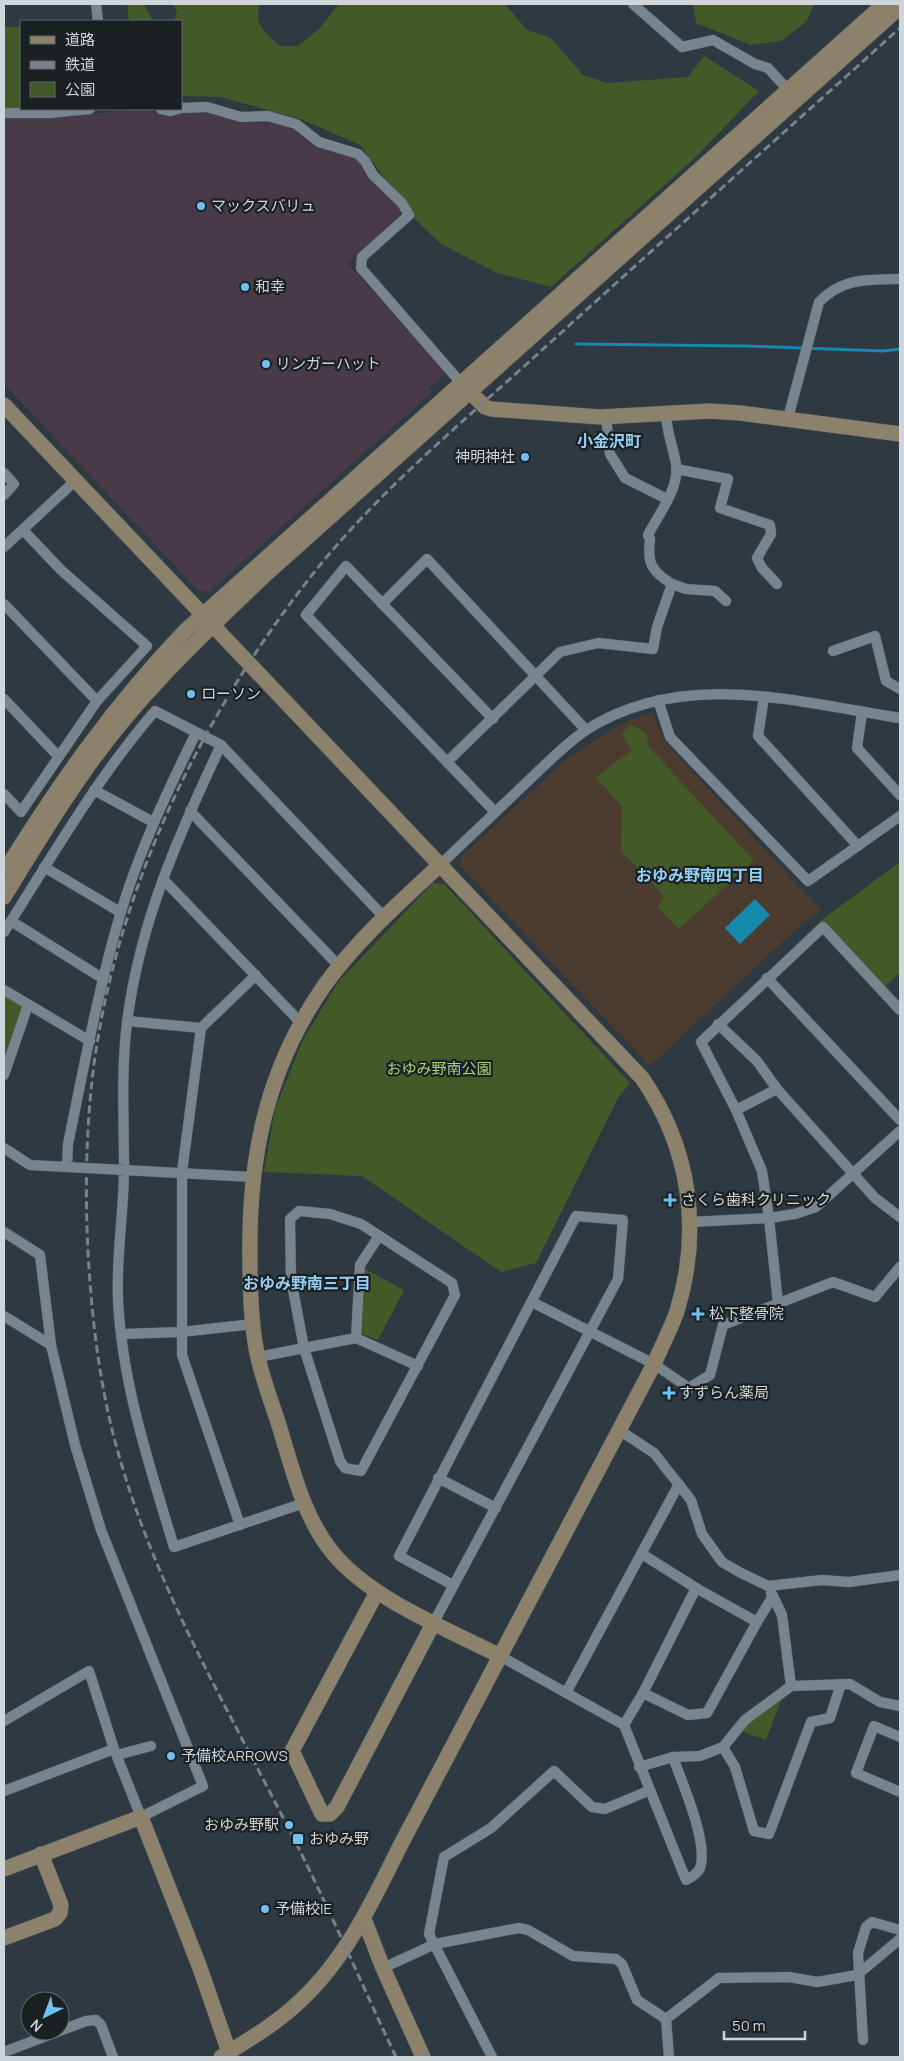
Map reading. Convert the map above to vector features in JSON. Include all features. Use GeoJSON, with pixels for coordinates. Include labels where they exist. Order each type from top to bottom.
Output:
{"type":"FeatureCollection","features":[{"type":"Feature","properties":{"kind":"street"},"geometry":{"type":"LineString","coordinates":[[96,4],[98,20]]}},
{"type":"Feature","properties":{"kind":"street"},"geometry":{"type":"LineString","coordinates":[[633,4],[682,47],[713,40],[755,64],[768,68],[788,90]]}},
{"type":"Feature","properties":{"kind":"street"},"geometry":{"type":"LineString","coordinates":[[4,897],[92,760],[129,715],[213,624],[465,388],[884,4]]}},
{"type":"Feature","properties":{"kind":"street"},"geometry":{"type":"LineString","coordinates":[[4,872],[73,765],[110,715],[149,668],[202,614],[465,388],[900,7]]}},
{"type":"Feature","properties":{"kind":"street"},"geometry":{"type":"LineString","coordinates":[[182,108],[207,107],[241,117],[268,116],[296,124],[320,142],[358,154],[365,161],[373,175],[402,202],[409,215],[362,257],[361,268],[465,388],[485,407],[606,417],[710,411],[788,418],[900,434]]}},
{"type":"Feature","properties":{"kind":"street"},"geometry":{"type":"LineString","coordinates":[[4,113],[49,113],[80,110]]}},
{"type":"Feature","properties":{"kind":"street"},"geometry":{"type":"LineString","coordinates":[[788,418],[819,302],[831,289],[860,280],[900,279]]}},
{"type":"Feature","properties":{"kind":"street"},"geometry":{"type":"LineString","coordinates":[[4,405],[642,1078],[657,1099],[673,1133],[686,1179],[690,1222],[686,1269],[676,1312],[654,1364],[364,1919],[332,1967],[300,2001],[273,2024],[227,2056],[195,1954],[116,1752],[89,1672],[4,1721]]}},
{"type":"Feature","properties":{"kind":"street"},"geometry":{"type":"LineString","coordinates":[[666,414],[667,435],[676,469],[674,484],[648,535],[650,539],[648,556],[652,567],[661,577],[672,584],[686,589],[715,591],[726,601]]}},
{"type":"Feature","properties":{"kind":"street"},"geometry":{"type":"LineString","coordinates":[[606,417],[610,454],[625,478],[667,499]]}},
{"type":"Feature","properties":{"kind":"street"},"geometry":{"type":"LineString","coordinates":[[676,469],[728,479],[720,508],[770,525],[771,534],[757,558],[762,568],[777,584]]}},
{"type":"Feature","properties":{"kind":"street"},"geometry":{"type":"LineString","coordinates":[[4,473],[14,484],[4,495]]}},
{"type":"Feature","properties":{"kind":"street"},"geometry":{"type":"LineString","coordinates":[[4,547],[76,480]]}},
{"type":"Feature","properties":{"kind":"street"},"geometry":{"type":"LineString","coordinates":[[4,794],[21,812],[96,701],[146,646],[61,570],[23,530]]}},
{"type":"Feature","properties":{"kind":"street"},"geometry":{"type":"LineString","coordinates":[[382,604],[427,559],[586,730]]}},
{"type":"Feature","properties":{"kind":"street"},"geometry":{"type":"LineString","coordinates":[[493,719],[346,566],[306,615],[495,812]]}},
{"type":"Feature","properties":{"kind":"street"},"geometry":{"type":"LineString","coordinates":[[447,762],[537,677],[560,652],[598,642],[653,649],[657,627],[672,584]]}},
{"type":"Feature","properties":{"kind":"street"},"geometry":{"type":"LineString","coordinates":[[4,604],[96,701]]}},
{"type":"Feature","properties":{"kind":"street"},"geometry":{"type":"LineString","coordinates":[[833,651],[874,636],[886,681],[900,689]]}},
{"type":"Feature","properties":{"kind":"street"},"geometry":{"type":"LineString","coordinates":[[674,1757],[702,1843],[700,1869],[695,1876],[686,1880],[648,1791],[624,1725],[500,1656],[377,1592],[361,1581],[332,1553],[304,1503],[258,1357],[253,1324],[249,1234],[252,1177],[270,1096],[301,1023],[339,966],[384,917],[563,747],[586,730],[633,707],[658,700],[704,693],[764,696],[900,718]]}},
{"type":"Feature","properties":{"kind":"street"},"geometry":{"type":"LineString","coordinates":[[764,696],[758,736],[858,846]]}},
{"type":"Feature","properties":{"kind":"street"},"geometry":{"type":"LineString","coordinates":[[4,699],[58,756]]}},
{"type":"Feature","properties":{"kind":"street"},"geometry":{"type":"LineString","coordinates":[[658,700],[670,737],[808,882],[900,816]]}},
{"type":"Feature","properties":{"kind":"street"},"geometry":{"type":"LineString","coordinates":[[4,932],[94,790],[126,744],[155,711],[221,745],[384,917]]}},
{"type":"Feature","properties":{"kind":"street"},"geometry":{"type":"LineString","coordinates":[[862,712],[857,748],[900,795]]}},
{"type":"Feature","properties":{"kind":"street"},"geometry":{"type":"LineString","coordinates":[[68,1168],[68,1144],[102,978],[120,912],[153,822],[196,733]]}},
{"type":"Feature","properties":{"kind":"street"},"geometry":{"type":"LineString","coordinates":[[221,745],[190,811],[163,879],[142,948],[127,1022],[123,1067],[124,1170],[119,1229],[118,1301],[136,1410],[174,1547],[304,1503]]}},
{"type":"Feature","properties":{"kind":"street"},"geometry":{"type":"LineString","coordinates":[[94,790],[153,822]]}},
{"type":"Feature","properties":{"kind":"street"},"geometry":{"type":"LineString","coordinates":[[190,811],[339,966]]}},
{"type":"Feature","properties":{"kind":"street"},"geometry":{"type":"LineString","coordinates":[[44,867],[120,912]]}},
{"type":"Feature","properties":{"kind":"street"},"geometry":{"type":"LineString","coordinates":[[163,879],[301,1023]]}},
{"type":"Feature","properties":{"kind":"street"},"geometry":{"type":"LineString","coordinates":[[11,921],[102,978]]}},
{"type":"Feature","properties":{"kind":"street"},"geometry":{"type":"LineString","coordinates":[[778,1303],[762,1171],[736,1110],[701,1042],[823,927],[900,1010]]}},
{"type":"Feature","properties":{"kind":"street"},"geometry":{"type":"LineString","coordinates":[[240,1525],[182,1355],[182,1172],[201,1028],[256,975]]}},
{"type":"Feature","properties":{"kind":"street"},"geometry":{"type":"LineString","coordinates":[[767,978],[900,1120]]}},
{"type":"Feature","properties":{"kind":"street"},"geometry":{"type":"LineString","coordinates":[[4,990],[90,1041]]}},
{"type":"Feature","properties":{"kind":"street"},"geometry":{"type":"LineString","coordinates":[[4,1075],[28,1005]]}},
{"type":"Feature","properties":{"kind":"street"},"geometry":{"type":"LineString","coordinates":[[127,1022],[201,1028]]}},
{"type":"Feature","properties":{"kind":"street"},"geometry":{"type":"LineString","coordinates":[[718,1024],[757,1062],[776,1089],[875,1198],[900,1217]]}},
{"type":"Feature","properties":{"kind":"street"},"geometry":{"type":"LineString","coordinates":[[736,1110],[776,1089]]}},
{"type":"Feature","properties":{"kind":"street"},"geometry":{"type":"LineString","coordinates":[[690,1222],[769,1218],[795,1214],[816,1207],[900,1131]]}},
{"type":"Feature","properties":{"kind":"street"},"geometry":{"type":"LineString","coordinates":[[4,1148],[30,1165],[252,1177]]}},
{"type":"Feature","properties":{"kind":"street"},"geometry":{"type":"LineString","coordinates":[[299,1211],[330,1214],[361,1224],[379,1236],[452,1283],[455,1295],[361,1471],[345,1468],[340,1462],[304,1348],[291,1279],[290,1219],[299,1211]]}},
{"type":"Feature","properties":{"kind":"street"},"geometry":{"type":"LineString","coordinates":[[377,1592],[292,1752],[322,1814],[330,1814],[337,1807],[618,1279],[623,1220],[576,1216],[399,1556],[453,1586]]}},
{"type":"Feature","properties":{"kind":"street"},"geometry":{"type":"LineString","coordinates":[[4,1232],[40,1255],[52,1345],[75,1445],[101,1530],[203,1786],[141,1817],[4,1869]]}},
{"type":"Feature","properties":{"kind":"street"},"geometry":{"type":"LineString","coordinates":[[356,1338],[360,1265],[379,1236]]}},
{"type":"Feature","properties":{"kind":"street"},"geometry":{"type":"LineString","coordinates":[[532,1302],[654,1364],[689,1388],[710,1375],[723,1325],[832,1282],[875,1297],[900,1266]]}},
{"type":"Feature","properties":{"kind":"street"},"geometry":{"type":"LineString","coordinates":[[4,1316],[52,1345]]}},
{"type":"Feature","properties":{"kind":"street"},"geometry":{"type":"LineString","coordinates":[[123,1334],[181,1332],[253,1324]]}},
{"type":"Feature","properties":{"kind":"street"},"geometry":{"type":"LineString","coordinates":[[258,1357],[356,1338],[418,1366]]}},
{"type":"Feature","properties":{"kind":"street"},"geometry":{"type":"LineString","coordinates":[[619,1430],[654,1452],[691,1500],[702,1534],[722,1562],[768,1586],[822,1580],[849,1582],[900,1574]]}},
{"type":"Feature","properties":{"kind":"street"},"geometry":{"type":"LineString","coordinates":[[438,1478],[496,1508]]}},
{"type":"Feature","properties":{"kind":"street"},"geometry":{"type":"LineString","coordinates":[[566,1693],[678,1484]]}},
{"type":"Feature","properties":{"kind":"street"},"geometry":{"type":"LineString","coordinates":[[642,1554],[696,1588],[757,1622]]}},
{"type":"Feature","properties":{"kind":"street"},"geometry":{"type":"LineString","coordinates":[[768,1586],[782,1615],[791,1686]]}},
{"type":"Feature","properties":{"kind":"street"},"geometry":{"type":"LineString","coordinates":[[624,1725],[643,1693],[696,1588]]}},
{"type":"Feature","properties":{"kind":"street"},"geometry":{"type":"LineString","coordinates":[[643,1693],[688,1716],[707,1713],[773,1596]]}},
{"type":"Feature","properties":{"kind":"street"},"geometry":{"type":"LineString","coordinates":[[723,1747],[735,1767],[754,1831],[769,1834],[811,1722],[830,1718],[840,1684]]}},
{"type":"Feature","properties":{"kind":"street"},"geometry":{"type":"LineString","coordinates":[[639,1767],[674,1757],[700,1756],[723,1747],[745,1720],[791,1686],[850,1684],[880,1702],[900,1706]]}},
{"type":"Feature","properties":{"kind":"street"},"geometry":{"type":"LineString","coordinates":[[900,1738],[874,1726],[856,1773],[900,1792]]}},
{"type":"Feature","properties":{"kind":"street"},"geometry":{"type":"LineString","coordinates":[[4,1791],[116,1752],[151,1746]]}},
{"type":"Feature","properties":{"kind":"street"},"geometry":{"type":"LineString","coordinates":[[492,2057],[436,1944],[429,1934],[444,1857],[491,1828],[554,1771],[592,1807],[605,1809],[648,1791]]}},
{"type":"Feature","properties":{"kind":"street"},"geometry":{"type":"LineString","coordinates":[[4,1938],[55,1919],[60,1912],[61,1905],[41,1854]]}},
{"type":"Feature","properties":{"kind":"street"},"geometry":{"type":"LineString","coordinates":[[364,1919],[383,1968],[423,2057]]}},
{"type":"Feature","properties":{"kind":"street"},"geometry":{"type":"LineString","coordinates":[[863,2040],[861,1972],[858,1953],[866,1927],[872,1922],[900,1930]]}},
{"type":"Feature","properties":{"kind":"street"},"geometry":{"type":"LineString","coordinates":[[383,1968],[436,1944],[519,1928],[528,1930],[573,1956],[616,1958],[622,1964],[637,2000],[666,2019]]}},
{"type":"Feature","properties":{"kind":"street"},"geometry":{"type":"LineString","coordinates":[[666,2019],[719,1978],[789,1977],[817,1982],[857,1975],[900,1939]]}},
{"type":"Feature","properties":{"kind":"street"},"geometry":{"type":"LineString","coordinates":[[666,2019],[668,2057]]}},
{"type":"Feature","properties":{"kind":"street"},"geometry":{"type":"LineString","coordinates":[[4,2052],[86,2021],[96,2020],[101,2025],[113,2057]]}},
{"type":"Feature","properties":{"kind":"shaded area"},"geometry":{"type":"Polygon","coordinates":[[[151,110],[157,114],[171,117],[189,111],[210,113],[241,123],[269,122],[293,129],[317,147],[349,156],[360,162],[366,174],[400,208],[400,215],[347,263],[446,373],[429,388],[432,392],[209,592],[198,590],[4,384],[4,118],[65,117],[151,110]]]}},
{"type":"Feature","properties":{"kind":"shaded area"},"geometry":{"type":"Polygon","coordinates":[[[653,713],[663,740],[821,910],[794,931],[650,1066],[460,866],[461,857],[569,757],[630,720],[653,713]]]}},
{"type":"Feature","properties":{"kind":"green space"},"geometry":{"type":"Polygon","coordinates":[[[127,4],[144,4],[152,20],[129,20],[127,4]]]}},
{"type":"Feature","properties":{"kind":"green space"},"geometry":{"type":"Polygon","coordinates":[[[173,4],[260,4],[258,18],[266,33],[280,46],[298,46],[318,30],[339,4],[505,4],[527,30],[551,38],[583,75],[607,83],[688,77],[704,56],[759,91],[697,156],[551,287],[497,273],[441,244],[413,217],[360,145],[301,119],[220,97],[182,96],[182,20],[174,20],[177,12],[173,4]]]}},
{"type":"Feature","properties":{"kind":"green space"},"geometry":{"type":"Polygon","coordinates":[[[693,4],[815,4],[806,22],[781,41],[751,45],[696,23],[693,4]]]}},
{"type":"Feature","properties":{"kind":"green space"},"geometry":{"type":"Polygon","coordinates":[[[4,27],[20,27],[20,109],[4,108],[4,27]]]}},
{"type":"Feature","properties":{"kind":"green space"},"geometry":{"type":"Polygon","coordinates":[[[632,725],[646,733],[649,747],[754,861],[679,929],[657,907],[665,897],[621,851],[622,807],[596,777],[632,750],[621,734],[632,725]]]}},
{"type":"Feature","properties":{"kind":"green space"},"geometry":{"type":"Polygon","coordinates":[[[900,862],[900,972],[885,987],[820,921],[900,862]]]}},
{"type":"Feature","properties":{"kind":"green space","name":"おゆみ野南公園"},"geometry":{"type":"Polygon","coordinates":[[[433,883],[444,884],[630,1083],[618,1098],[536,1263],[501,1272],[362,1176],[264,1172],[275,1109],[303,1040],[338,982],[433,883]]]}},
{"type":"Feature","properties":{"kind":"green space"},"geometry":{"type":"Polygon","coordinates":[[[4,994],[24,1005],[4,1066],[4,994]]]}},
{"type":"Feature","properties":{"kind":"green space"},"geometry":{"type":"Polygon","coordinates":[[[365,1269],[404,1290],[378,1340],[361,1333],[365,1269]]]}},
{"type":"Feature","properties":{"kind":"green space"},"geometry":{"type":"Polygon","coordinates":[[[782,1698],[766,1740],[741,1731],[749,1723],[782,1698]]]}},
{"type":"Feature","properties":{"kind":"water"},"geometry":{"type":"Polygon","coordinates":[[[755,899],[770,915],[740,944],[725,928],[755,899]]]}},
{"type":"Feature","properties":{"kind":"waterway"},"geometry":{"type":"LineString","coordinates":[[576,344],[746,346],[883,351],[900,349]]}},
{"type":"Feature","properties":{"kind":"railway"},"geometry":{"type":"LineString","coordinates":[[396,2057],[307,1866],[177,1610],[138,1515],[122,1466],[103,1387],[95,1334],[88,1252],[87,1162],[91,1094],[105,1004],[122,936],[144,870],[170,806],[201,743],[236,683],[275,625],[316,570],[368,511],[424,456],[900,28]]}},
{"type":"Feature","properties":{"kind":"place","name":"マックスバリュ"},"geometry":{"type":"Point","coordinates":[201,206]}},
{"type":"Feature","properties":{"kind":"place","name":"和幸"},"geometry":{"type":"Point","coordinates":[245,287]}},
{"type":"Feature","properties":{"kind":"place","name":"リンガーハット"},"geometry":{"type":"Point","coordinates":[266,364]}},
{"type":"Feature","properties":{"kind":"place","name":"神明神社"},"geometry":{"type":"Point","coordinates":[525,457]}},
{"type":"Feature","properties":{"kind":"place","name":"ローソン"},"geometry":{"type":"Point","coordinates":[191,694]}},
{"type":"Feature","properties":{"kind":"place","name":"さくら歯科クリニック"},"geometry":{"type":"Point","coordinates":[670,1200]}},
{"type":"Feature","properties":{"kind":"place","name":"松下整骨院"},"geometry":{"type":"Point","coordinates":[698,1314]}},
{"type":"Feature","properties":{"kind":"place","name":"すずらん薬局"},"geometry":{"type":"Point","coordinates":[669,1393]}},
{"type":"Feature","properties":{"kind":"place","name":"予備校ARROWS"},"geometry":{"type":"Point","coordinates":[171,1756]}},
{"type":"Feature","properties":{"kind":"place","name":"おゆみ野駅"},"geometry":{"type":"Point","coordinates":[289,1825]}},
{"type":"Feature","properties":{"kind":"place","name":"おゆみ野"},"geometry":{"type":"Point","coordinates":[298,1839]}},
{"type":"Feature","properties":{"kind":"place","name":"予備校IE"},"geometry":{"type":"Point","coordinates":[265,1909]}},
{"type":"Feature","properties":{"kind":"district","name":"小金沢町"},"geometry":{"type":"Point","coordinates":[609,441]}},
{"type":"Feature","properties":{"kind":"district","name":"おゆみ野南四丁目"},"geometry":{"type":"Point","coordinates":[700,875]}},
{"type":"Feature","properties":{"kind":"district","name":"おゆみ野南三丁目"},"geometry":{"type":"Point","coordinates":[307,1283]}}]}
